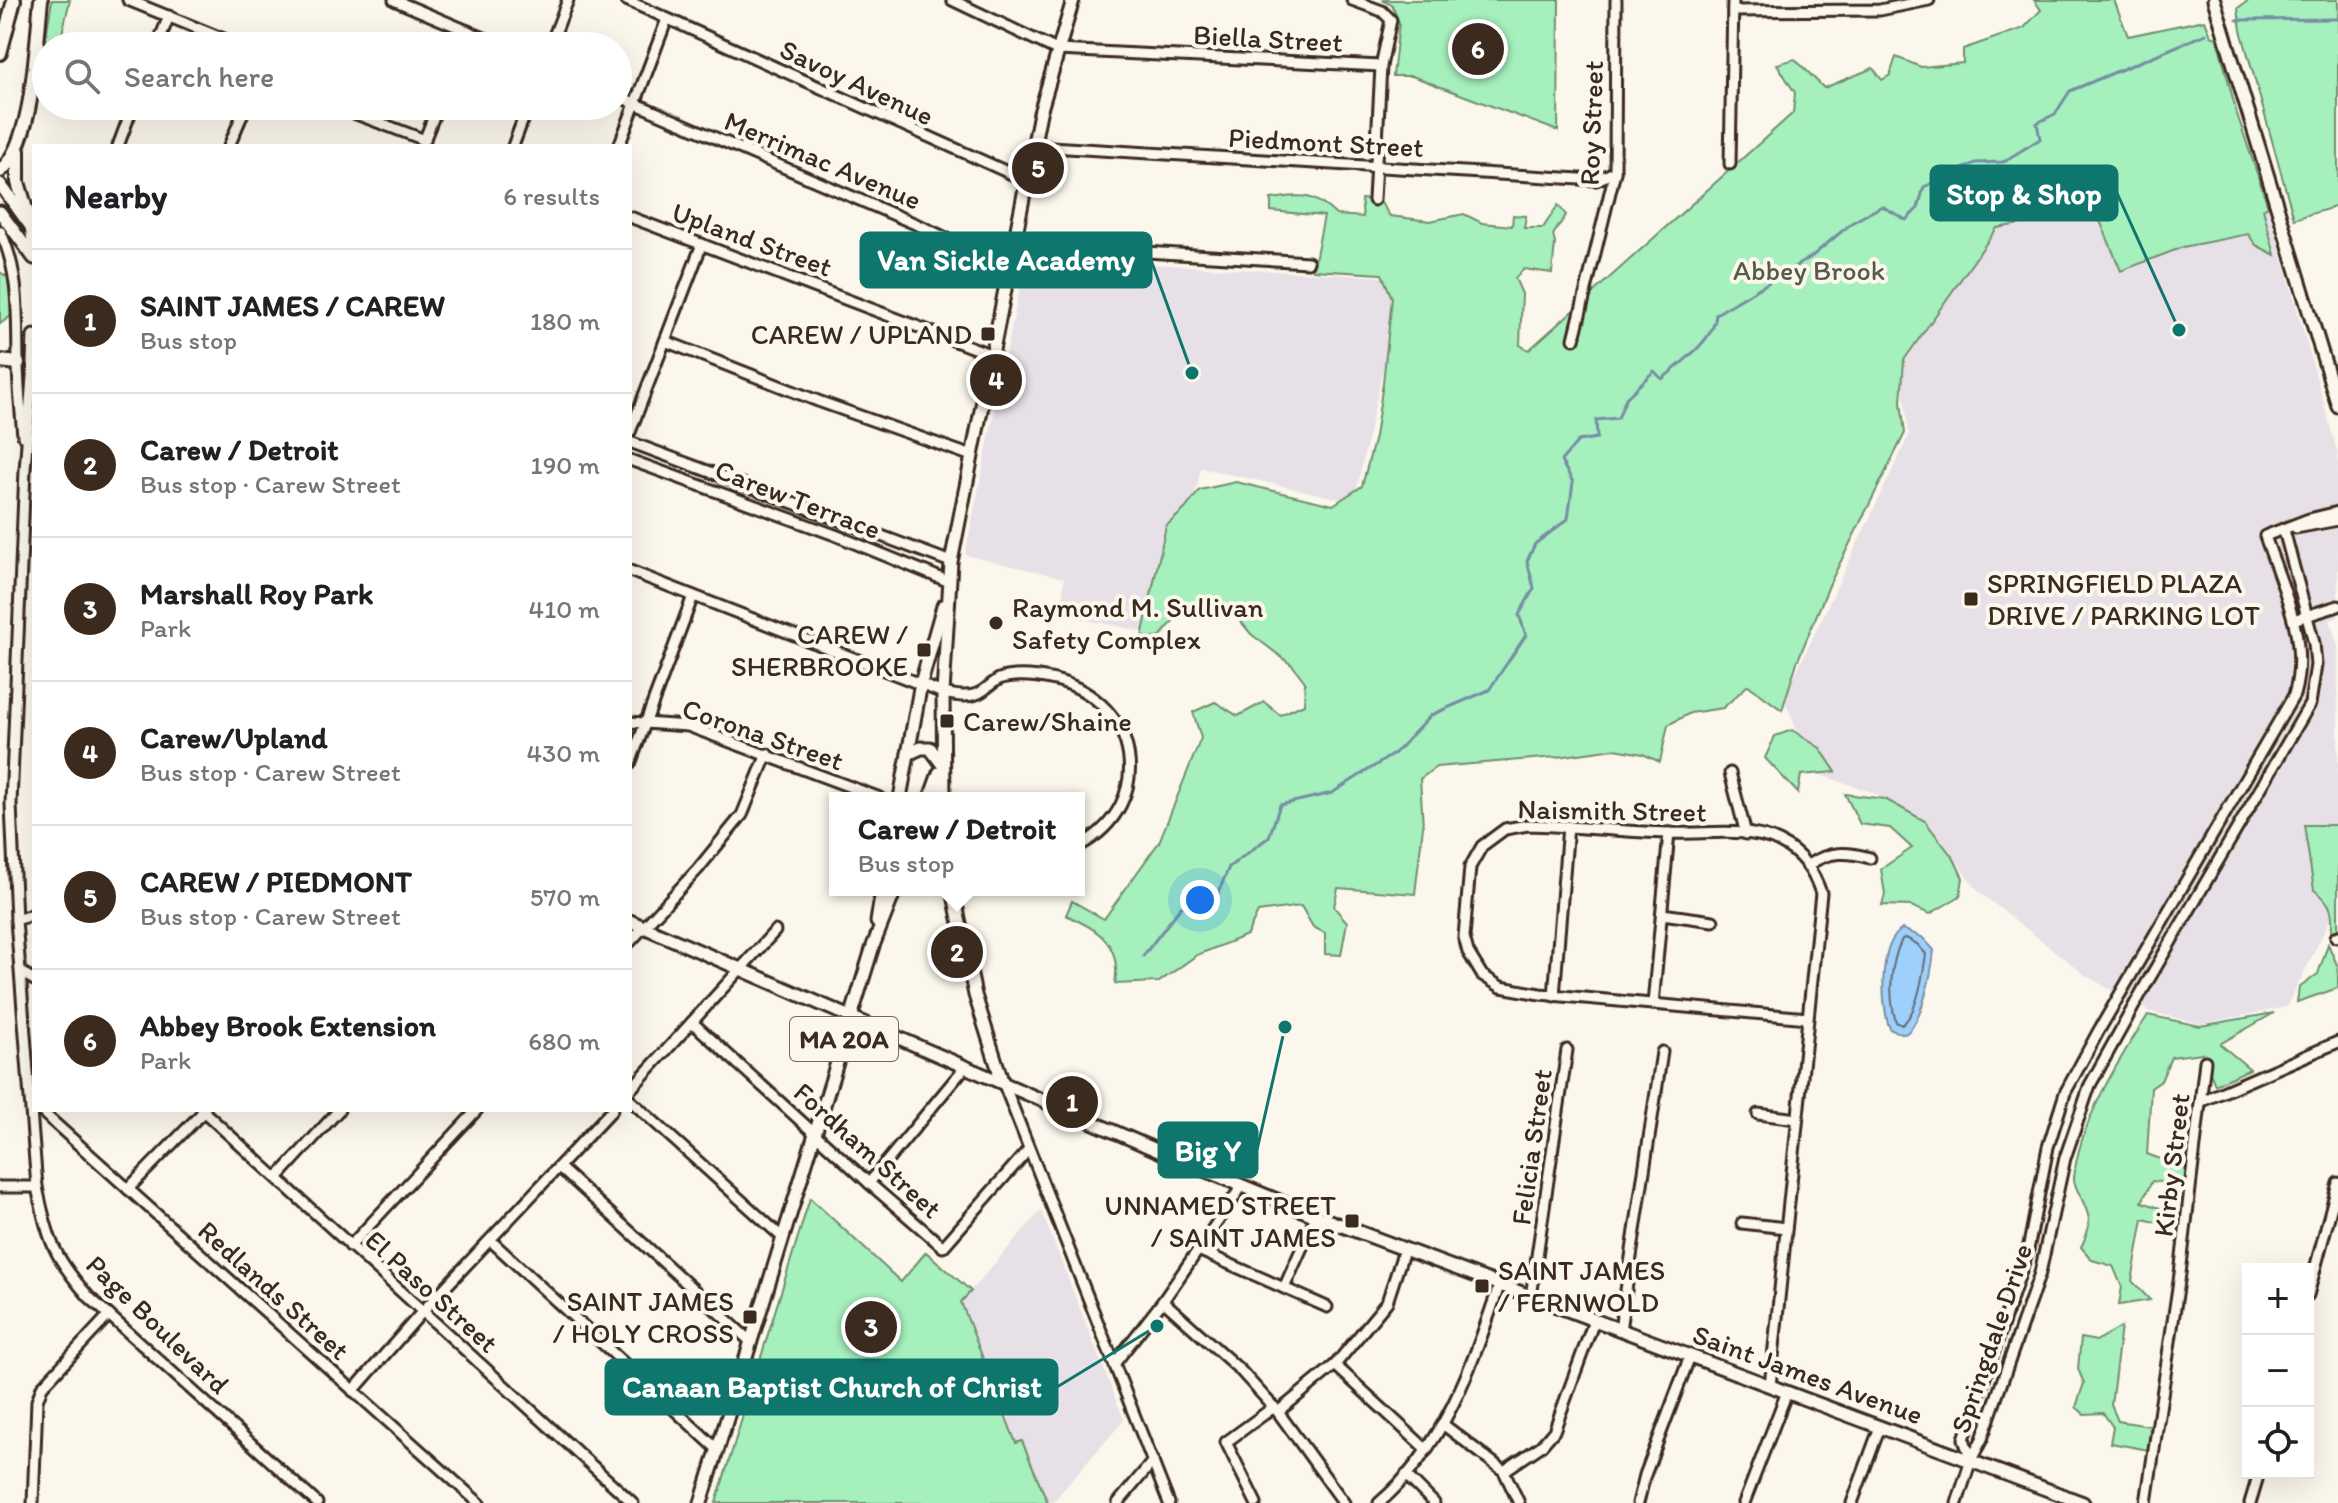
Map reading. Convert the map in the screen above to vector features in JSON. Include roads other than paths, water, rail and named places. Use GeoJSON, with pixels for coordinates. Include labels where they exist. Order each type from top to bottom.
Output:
{"type":"FeatureCollection","features":[{"type":"Feature","properties":{"kind":"highway"},"geometry":{"type":"LineString","coordinates":[[0,53],[14,0]]}},
{"type":"Feature","properties":{"kind":"highway"},"geometry":{"type":"LineString","coordinates":[[38,32],[41,0]]}},
{"type":"Feature","properties":{"kind":"highway"},"geometry":{"type":"LineString","coordinates":[[32,80],[18,149],[18,182],[32,228]]}},
{"type":"Feature","properties":{"kind":"highway"},"geometry":{"type":"LineString","coordinates":[[0,171],[18,149]]}},
{"type":"Feature","properties":{"kind":"highway"},"geometry":{"type":"LineString","coordinates":[[0,361],[18,363]]}},
{"type":"Feature","properties":{"kind":"main road"},"geometry":{"type":"LineString","coordinates":[[944,792],[943,693],[951,562],[1034,146],[1057,50],[1073,0]]}},
{"type":"Feature","properties":{"kind":"main road"},"geometry":{"type":"LineString","coordinates":[[2214,0],[2338,406]]}},
{"type":"Feature","properties":{"kind":"main road"},"geometry":{"type":"LineString","coordinates":[[0,184],[32,228]]}},
{"type":"Feature","properties":{"kind":"main road"},"geometry":{"type":"LineString","coordinates":[[0,212],[32,255]]}},
{"type":"Feature","properties":{"kind":"main road"},"geometry":{"type":"LineString","coordinates":[[18,363],[32,363]]}},
{"type":"Feature","properties":{"kind":"main road"},"geometry":{"type":"LineString","coordinates":[[2327,365],[2338,382]]}},
{"type":"Feature","properties":{"kind":"main road"},"geometry":{"type":"LineString","coordinates":[[901,792],[921,683],[950,582]]}},
{"type":"Feature","properties":{"kind":"main road"},"geometry":{"type":"LineString","coordinates":[[908,754],[930,748],[942,765]]}},
{"type":"Feature","properties":{"kind":"main road"},"geometry":{"type":"LineString","coordinates":[[932,792],[942,765]]}},
{"type":"Feature","properties":{"kind":"main road","name":"MA 20A"},"geometry":{"type":"LineString","coordinates":[[873,946],[881,896]]}},
{"type":"Feature","properties":{"kind":"main road","name":"MA 20A"},"geometry":{"type":"LineString","coordinates":[[701,1503],[873,946],[893,896]]}},
{"type":"Feature","properties":{"kind":"main road"},"geometry":{"type":"LineString","coordinates":[[954,896],[975,995],[1002,1081]]}},
{"type":"Feature","properties":{"kind":"main road","name":"Saint James Avenue"},"geometry":{"type":"LineString","coordinates":[[632,922],[1316,1216],[2083,1503]]}},
{"type":"Feature","properties":{"kind":"street"},"geometry":{"type":"LineString","coordinates":[[128,0],[207,32]]}},
{"type":"Feature","properties":{"kind":"street"},"geometry":{"type":"LineString","coordinates":[[394,0],[468,31]]}},
{"type":"Feature","properties":{"kind":"street"},"geometry":{"type":"LineString","coordinates":[[555,32],[568,0]]}},
{"type":"Feature","properties":{"kind":"street","name":"Savoy Avenue"},"geometry":{"type":"LineString","coordinates":[[626,0],[1027,181]]}},
{"type":"Feature","properties":{"kind":"street"},"geometry":{"type":"LineString","coordinates":[[952,0],[1057,50]]}},
{"type":"Feature","properties":{"kind":"street"},"geometry":{"type":"LineString","coordinates":[[1352,0],[1382,11],[1391,20],[1381,66],[1374,200]]}},
{"type":"Feature","properties":{"kind":"street","name":"Roy Street"},"geometry":{"type":"LineString","coordinates":[[1574,339],[1615,172],[1616,0]]}},
{"type":"Feature","properties":{"kind":"street"},"geometry":{"type":"LineString","coordinates":[[1730,164],[1733,0]]}},
{"type":"Feature","properties":{"kind":"street"},"geometry":{"type":"LineString","coordinates":[[1733,11],[1880,10],[1929,0]]}},
{"type":"Feature","properties":{"kind":"street"},"geometry":{"type":"LineString","coordinates":[[163,32],[169,16]]}},
{"type":"Feature","properties":{"kind":"street"},"geometry":{"type":"LineString","coordinates":[[632,109],[667,19]]}},
{"type":"Feature","properties":{"kind":"street","name":"Biella Street"},"geometry":{"type":"LineString","coordinates":[[1057,50],[1381,66]]}},
{"type":"Feature","properties":{"kind":"street","name":"Merrimac Avenue"},"geometry":{"type":"LineString","coordinates":[[634,103],[925,228],[1010,268]]}},
{"type":"Feature","properties":{"kind":"street"},"geometry":{"type":"LineString","coordinates":[[119,144],[126,120]]}},
{"type":"Feature","properties":{"kind":"street"},"geometry":{"type":"LineString","coordinates":[[230,144],[240,120]]}},
{"type":"Feature","properties":{"kind":"street"},"geometry":{"type":"LineString","coordinates":[[369,120],[424,143],[433,120]]}},
{"type":"Feature","properties":{"kind":"street"},"geometry":{"type":"LineString","coordinates":[[514,144],[523,120]]}},
{"type":"Feature","properties":{"kind":"street"},"geometry":{"type":"LineString","coordinates":[[620,144],[628,120]]}},
{"type":"Feature","properties":{"kind":"street","name":"Piedmont Street"},"geometry":{"type":"LineString","coordinates":[[1034,146],[1596,180],[1615,172]]}},
{"type":"Feature","properties":{"kind":"street","name":"Upland Street"},"geometry":{"type":"LineString","coordinates":[[632,218],[992,355]]}},
{"type":"Feature","properties":{"kind":"street","name":"Page Boulevard"},"geometry":{"type":"LineString","coordinates":[[0,231],[12,264],[19,304],[18,363],[25,470]]}},
{"type":"Feature","properties":{"kind":"street"},"geometry":{"type":"LineString","coordinates":[[632,427],[702,244]]}},
{"type":"Feature","properties":{"kind":"street"},"geometry":{"type":"LineString","coordinates":[[1014,244],[1308,262]]}},
{"type":"Feature","properties":{"kind":"street"},"geometry":{"type":"LineString","coordinates":[[665,341],[818,401],[972,456]]}},
{"type":"Feature","properties":{"kind":"street","name":"Page Boulevard"},"geometry":{"type":"LineString","coordinates":[[32,385],[25,470],[11,804],[16,920],[32,1077]]}},
{"type":"Feature","properties":{"kind":"street"},"geometry":{"type":"LineString","coordinates":[[28,428],[32,439]]}},
{"type":"Feature","properties":{"kind":"street","name":"Carew Terrace"},"geometry":{"type":"LineString","coordinates":[[632,443],[951,562]]}},
{"type":"Feature","properties":{"kind":"street","name":"Carew Terrace"},"geometry":{"type":"LineString","coordinates":[[632,461],[835,535],[950,582]]}},
{"type":"Feature","properties":{"kind":"street"},"geometry":{"type":"LineString","coordinates":[[2284,530],[2309,519],[2338,512]]}},
{"type":"Feature","properties":{"kind":"street"},"geometry":{"type":"LineString","coordinates":[[2284,530],[2338,520]]}},
{"type":"Feature","properties":{"kind":"street","name":"Springdale Drive"},"geometry":{"type":"LineString","coordinates":[[2284,530],[2307,615],[2316,665],[2310,704],[2090,1085],[2065,1158],[2040,1273],[1979,1447],[1971,1460],[1964,1439],[2028,1250],[2048,1147],[2065,1093],[2294,695],[2301,661],[2293,620],[2265,536],[2284,530]]}},
{"type":"Feature","properties":{"kind":"street"},"geometry":{"type":"LineString","coordinates":[[632,572],[943,693],[959,697],[980,693],[997,680],[1028,676],[1056,680],[1077,688],[1113,716],[1129,751],[1130,777],[1126,793],[1109,823],[1085,841]]}},
{"type":"Feature","properties":{"kind":"street"},"geometry":{"type":"LineString","coordinates":[[632,759],[693,596]]}},
{"type":"Feature","properties":{"kind":"street"},"geometry":{"type":"LineString","coordinates":[[2293,620],[2338,606]]}},
{"type":"Feature","properties":{"kind":"street","name":"Corona Street"},"geometry":{"type":"LineString","coordinates":[[632,722],[688,726],[865,792]]}},
{"type":"Feature","properties":{"kind":"street"},"geometry":{"type":"LineString","coordinates":[[632,940],[698,869],[742,815],[767,754]]}},
{"type":"Feature","properties":{"kind":"street"},"geometry":{"type":"LineString","coordinates":[[1730,773],[1746,834]]}},
{"type":"Feature","properties":{"kind":"street","name":"Naismith Street"},"geometry":{"type":"LineString","coordinates":[[1808,865],[1780,843],[1759,835],[1528,825],[1505,829],[1482,846],[1470,867],[1464,937],[1468,952],[1482,975],[1501,987],[1554,996],[1808,1018]]}},
{"type":"Feature","properties":{"kind":"street"},"geometry":{"type":"LineString","coordinates":[[1554,996],[1568,826]]}},
{"type":"Feature","properties":{"kind":"street"},"geometry":{"type":"LineString","coordinates":[[1653,1004],[1669,833]]}},
{"type":"Feature","properties":{"kind":"street"},"geometry":{"type":"LineString","coordinates":[[1770,1386],[1821,893],[1808,865],[1822,855],[1850,852],[1870,858]]}},
{"type":"Feature","properties":{"kind":"street"},"geometry":{"type":"LineString","coordinates":[[1662,914],[1713,921]]}},
{"type":"Feature","properties":{"kind":"street"},"geometry":{"type":"LineString","coordinates":[[16,920],[32,915]]}},
{"type":"Feature","properties":{"kind":"street"},"geometry":{"type":"LineString","coordinates":[[632,1088],[775,931]]}},
{"type":"Feature","properties":{"kind":"street"},"geometry":{"type":"LineString","coordinates":[[21,972],[32,979]]}},
{"type":"Feature","properties":{"kind":"street","name":"Fordham Street"},"geometry":{"type":"LineString","coordinates":[[692,1022],[943,1247],[1028,1150]]}},
{"type":"Feature","properties":{"kind":"street"},"geometry":{"type":"LineString","coordinates":[[2098,1032],[2113,1041]]}},
{"type":"Feature","properties":{"kind":"street"},"geometry":{"type":"LineString","coordinates":[[2202,1101],[2338,1042]]}},
{"type":"Feature","properties":{"kind":"street","name":"Felicia Street"},"geometry":{"type":"LineString","coordinates":[[1531,1297],[1567,1050]]}},
{"type":"Feature","properties":{"kind":"street"},"geometry":{"type":"LineString","coordinates":[[1620,1330],[1662,1052]]}},
{"type":"Feature","properties":{"kind":"street","name":"Kirby Street"},"geometry":{"type":"LineString","coordinates":[[2146,1503],[2180,1274],[2205,1061]]}},
{"type":"Feature","properties":{"kind":"street"},"geometry":{"type":"LineString","coordinates":[[869,1183],[966,1066]]}},
{"type":"Feature","properties":{"kind":"street"},"geometry":{"type":"LineString","coordinates":[[1002,1081],[1169,1503]]}},
{"type":"Feature","properties":{"kind":"street"},"geometry":{"type":"LineString","coordinates":[[632,1102],[783,1238]]}},
{"type":"Feature","properties":{"kind":"street","name":"Page Boulevard"},"geometry":{"type":"LineString","coordinates":[[35,1112],[37,1187],[46,1232],[61,1262],[108,1316],[317,1503]]}},
{"type":"Feature","properties":{"kind":"street","name":"Redlands Street"},"geometry":{"type":"LineString","coordinates":[[42,1112],[479,1503]]}},
{"type":"Feature","properties":{"kind":"street"},"geometry":{"type":"LineString","coordinates":[[128,1189],[201,1112]]}},
{"type":"Feature","properties":{"kind":"street","name":"El Paso Street"},"geometry":{"type":"LineString","coordinates":[[205,1112],[633,1503]]}},
{"type":"Feature","properties":{"kind":"street"},"geometry":{"type":"LineString","coordinates":[[278,1177],[337,1112]]}},
{"type":"Feature","properties":{"kind":"street"},"geometry":{"type":"LineString","coordinates":[[350,1246],[475,1112]]}},
{"type":"Feature","properties":{"kind":"street"},"geometry":{"type":"LineString","coordinates":[[353,1391],[422,1312],[610,1112]]}},
{"type":"Feature","properties":{"kind":"street"},"geometry":{"type":"LineString","coordinates":[[1758,1114],[1797,1119]]}},
{"type":"Feature","properties":{"kind":"street"},"geometry":{"type":"LineString","coordinates":[[559,1167],[751,1342]]}},
{"type":"Feature","properties":{"kind":"street"},"geometry":{"type":"LineString","coordinates":[[2314,1273],[2338,1183]]}},
{"type":"Feature","properties":{"kind":"street"},"geometry":{"type":"LineString","coordinates":[[1115,1363],[1163,1301],[1242,1186]]}},
{"type":"Feature","properties":{"kind":"street"},"geometry":{"type":"LineString","coordinates":[[0,1187],[37,1187]]}},
{"type":"Feature","properties":{"kind":"street"},"geometry":{"type":"LineString","coordinates":[[1284,1288],[1316,1216]]}},
{"type":"Feature","properties":{"kind":"street"},"geometry":{"type":"LineString","coordinates":[[1742,1223],[1786,1228]]}},
{"type":"Feature","properties":{"kind":"street"},"geometry":{"type":"LineString","coordinates":[[490,1240],[716,1448]]}},
{"type":"Feature","properties":{"kind":"street"},"geometry":{"type":"LineString","coordinates":[[1198,1250],[1327,1307]]}},
{"type":"Feature","properties":{"kind":"street"},"geometry":{"type":"LineString","coordinates":[[1256,1503],[1226,1442],[1276,1410],[1335,1365],[1388,1301],[1404,1250]]}},
{"type":"Feature","properties":{"kind":"street"},"geometry":{"type":"LineString","coordinates":[[1379,1503],[1427,1450],[1444,1425],[1482,1338],[1499,1286]]}},
{"type":"Feature","properties":{"kind":"street"},"geometry":{"type":"LineString","coordinates":[[1163,1301],[1240,1370],[1276,1410],[1344,1503]]}},
{"type":"Feature","properties":{"kind":"street"},"geometry":{"type":"LineString","coordinates":[[33,1503],[37,1401],[42,1387],[108,1316]]}},
{"type":"Feature","properties":{"kind":"street"},"geometry":{"type":"LineString","coordinates":[[1504,1471],[1541,1446],[1554,1431],[1594,1321]]}},
{"type":"Feature","properties":{"kind":"street"},"geometry":{"type":"LineString","coordinates":[[1638,1503],[1645,1475],[1690,1356]]}},
{"type":"Feature","properties":{"kind":"street"},"geometry":{"type":"LineString","coordinates":[[1335,1365],[1427,1450]]}},
{"type":"Feature","properties":{"kind":"street"},"geometry":{"type":"LineString","coordinates":[[1744,1503],[1787,1392]]}},
{"type":"Feature","properties":{"kind":"street"},"geometry":{"type":"LineString","coordinates":[[1444,1425],[1504,1471],[1519,1503]]}},
{"type":"Feature","properties":{"kind":"street"},"geometry":{"type":"LineString","coordinates":[[1852,1503],[1880,1427]]}},
{"type":"Feature","properties":{"kind":"street"},"geometry":{"type":"LineString","coordinates":[[1957,1503],[1971,1460]]}},
{"type":"Feature","properties":{"kind":"street"},"geometry":{"type":"LineString","coordinates":[[1118,1503],[1153,1461]]}},
{"type":"Feature","properties":{"kind":"street"},"geometry":{"type":"LineString","coordinates":[[1406,1475],[1434,1503]]}},
{"type":"Feature","properties":{"kind":"street"},"geometry":{"type":"LineString","coordinates":[[2250,1503],[2257,1479]]}},
{"type":"Feature","properties":{"kind":"water"},"geometry":{"type":"Polygon","coordinates":[[[1902,929],[1922,937],[1934,950],[1921,1009],[1905,1034],[1891,1030],[1888,1024],[1883,987],[1885,960],[1894,937],[1902,929]]]}},
{"type":"Feature","properties":{"kind":"waterway","name":"Abbey Brook"},"geometry":{"type":"LineString","coordinates":[[2237,20],[2338,19]]}},
{"type":"Feature","properties":{"kind":"waterway","name":"Abbey Brook"},"geometry":{"type":"LineString","coordinates":[[1143,956],[1181,907],[1216,898],[1229,867],[1269,837],[1280,805],[1332,793],[1395,753],[1431,715],[1489,690],[1526,635],[1519,615],[1534,588],[1527,561],[1535,544],[1568,519],[1573,482],[1561,461],[1578,441],[1597,438],[1596,420],[1618,418],[1626,398],[1654,371],[1662,379],[1696,350],[1710,333],[1716,314],[1811,257],[1853,222],[1882,206],[1906,220],[1918,208],[1924,187],[1975,163],[2003,162],[2040,139],[2037,123],[2055,114],[2070,91],[2206,34]]}},
{"type":"Feature","properties":{"kind":"place","name":"Abbey Brook Extension"},"geometry":{"type":"Point","coordinates":[1478,49]}},
{"type":"Feature","properties":{"kind":"place","name":"CAREW / PIEDMONT"},"geometry":{"type":"Point","coordinates":[1038,168]}},
{"type":"Feature","properties":{"kind":"place","name":"Stop & Shop"},"geometry":{"type":"Point","coordinates":[2179,330]}},
{"type":"Feature","properties":{"kind":"place","name":"CAREW / UPLAND"},"geometry":{"type":"Point","coordinates":[988,334]}},
{"type":"Feature","properties":{"kind":"place","name":"Van Sickle Academy"},"geometry":{"type":"Point","coordinates":[1192,373]}},
{"type":"Feature","properties":{"kind":"place","name":"Carew/Upland"},"geometry":{"type":"Point","coordinates":[996,380]}},
{"type":"Feature","properties":{"kind":"place","name":"SPRINGFIELD PLAZA DRIVE / PARKING LOT"},"geometry":{"type":"Point","coordinates":[1971,599]}},
{"type":"Feature","properties":{"kind":"place","name":"Raymond M. Sullivan Safety Complex"},"geometry":{"type":"Point","coordinates":[996,623]}},
{"type":"Feature","properties":{"kind":"place","name":"CAREW / SHERBROOKE"},"geometry":{"type":"Point","coordinates":[924,650]}},
{"type":"Feature","properties":{"kind":"place","name":"Carew/Shaine"},"geometry":{"type":"Point","coordinates":[947,721]}},
{"type":"Feature","properties":{"kind":"place","name":"Carew / Detroit"},"geometry":{"type":"Point","coordinates":[957,952]}},
{"type":"Feature","properties":{"kind":"place","name":"Big Y"},"geometry":{"type":"Point","coordinates":[1285,1027]}},
{"type":"Feature","properties":{"kind":"place","name":"SAINT JAMES / CAREW"},"geometry":{"type":"Point","coordinates":[1072,1102]}},
{"type":"Feature","properties":{"kind":"place","name":"UNNAMED STREET / SAINT JAMES"},"geometry":{"type":"Point","coordinates":[1352,1221]}},
{"type":"Feature","properties":{"kind":"place","name":"SAINT JAMES / FERNWOLD"},"geometry":{"type":"Point","coordinates":[1482,1286]}},
{"type":"Feature","properties":{"kind":"place","name":"SAINT JAMES / HOLY CROSS"},"geometry":{"type":"Point","coordinates":[750,1317]}},
{"type":"Feature","properties":{"kind":"place","name":"Canaan Baptist Church of Christ"},"geometry":{"type":"Point","coordinates":[1157,1326]}},
{"type":"Feature","properties":{"kind":"place","name":"Marshall Roy Park"},"geometry":{"type":"Point","coordinates":[871,1327]}}]}
